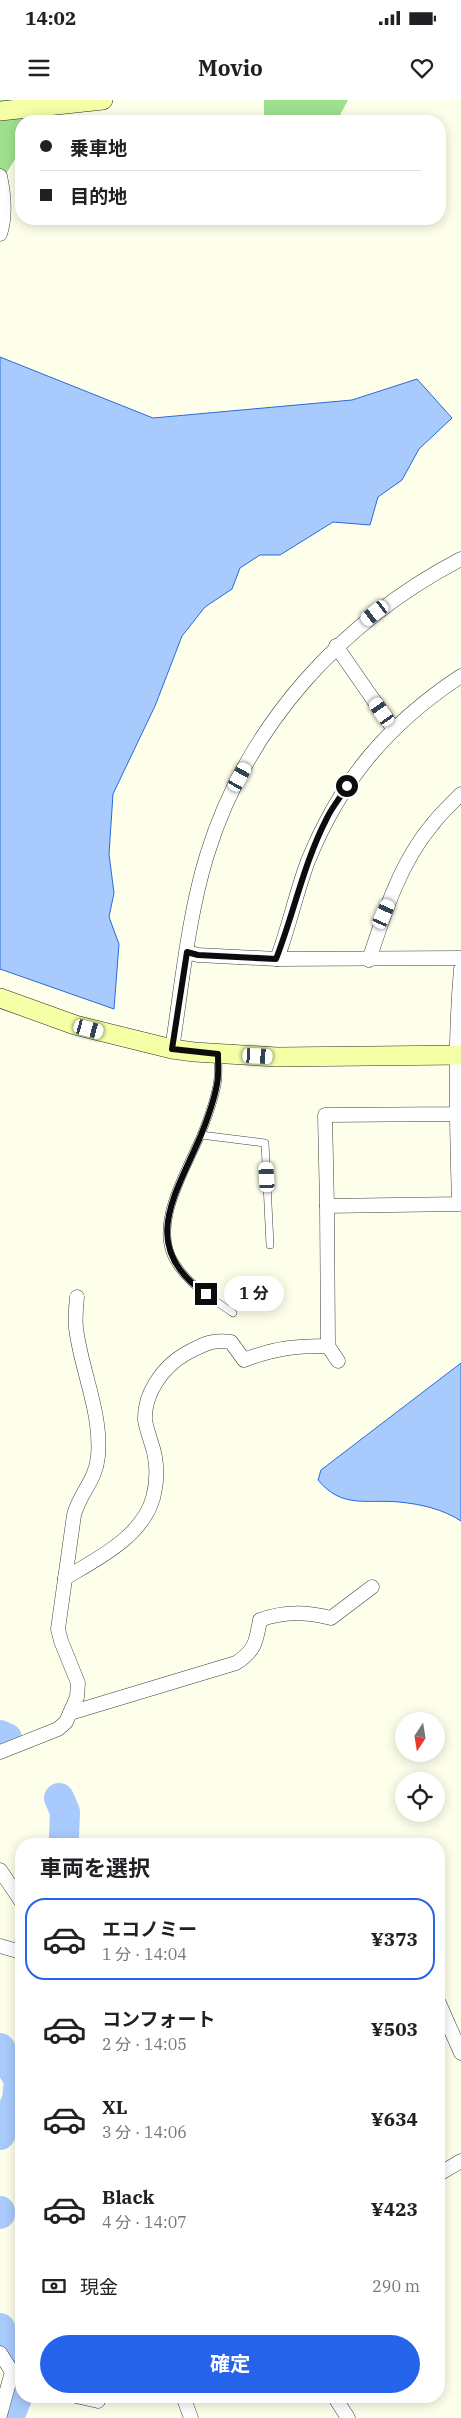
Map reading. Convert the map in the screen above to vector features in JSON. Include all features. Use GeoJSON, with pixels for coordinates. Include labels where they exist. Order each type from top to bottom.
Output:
{"type":"FeatureCollection","features":[{"type":"Feature","properties":{"kind":"street"},"geometry":{"type":"LineString","coordinates":[[1,110],[103,100]]}},
{"type":"Feature","properties":{"kind":"street"},"geometry":{"type":"LineString","coordinates":[[0,176],[4,191],[3,225],[0,234]]}},
{"type":"Feature","properties":{"kind":"street"},"geometry":{"type":"LineString","coordinates":[[172,1049],[198,890],[207,854],[240,777],[262,737],[284,706],[336,646],[389,602],[431,575],[461,559]]}},
{"type":"Feature","properties":{"kind":"street"},"geometry":{"type":"LineString","coordinates":[[336,646],[393,728]]}},
{"type":"Feature","properties":{"kind":"street"},"geometry":{"type":"LineString","coordinates":[[276,959],[290,924],[308,863],[327,818],[358,770],[393,728],[461,676]]}},
{"type":"Feature","properties":{"kind":"street"},"geometry":{"type":"LineString","coordinates":[[369,960],[384,914],[408,861],[431,825],[461,794]]}},
{"type":"Feature","properties":{"kind":"street"},"geometry":{"type":"LineString","coordinates":[[187,952],[198,955],[276,959],[369,960],[461,958]]}},
{"type":"Feature","properties":{"kind":"street"},"geometry":{"type":"LineString","coordinates":[[327,1206],[459,1204],[460,1152],[457,1114],[461,969]]}},
{"type":"Feature","properties":{"kind":"street"},"geometry":{"type":"LineString","coordinates":[[0,998],[75,1025],[172,1049],[218,1054],[278,1056],[460,1056]]}},
{"type":"Feature","properties":{"kind":"street"},"geometry":{"type":"LineString","coordinates":[[338,1361],[328,1346],[325,1116],[457,1114]]}},
{"type":"Feature","properties":{"kind":"street"},"geometry":{"type":"LineString","coordinates":[[0,1752],[58,1730],[66,1722],[77,1697],[78,1683],[58,1629],[77,1502],[95,1476],[98,1455],[97,1427],[76,1327],[77,1297]]}},
{"type":"Feature","properties":{"kind":"street"},"geometry":{"type":"LineString","coordinates":[[65,1578],[103,1556],[144,1518],[153,1498],[156,1476],[156,1456],[145,1420],[148,1401],[153,1386],[174,1360],[215,1340],[231,1342],[244,1360],[265,1352],[295,1346],[328,1346]]}},
{"type":"Feature","properties":{"kind":"street"},"geometry":{"type":"LineString","coordinates":[[70,1713],[236,1662],[249,1654],[252,1649],[260,1620],[276,1614],[292,1613],[331,1618],[372,1587]]}},
{"type":"Feature","properties":{"kind":"street"},"geometry":{"type":"LineString","coordinates":[[0,1870],[15,1893]]}},
{"type":"Feature","properties":{"kind":"street"},"geometry":{"type":"LineString","coordinates":[[0,1946],[15,1950]]}},
{"type":"Feature","properties":{"kind":"street"},"geometry":{"type":"LineString","coordinates":[[445,2017],[461,2053]]}},
{"type":"Feature","properties":{"kind":"street"},"geometry":{"type":"LineString","coordinates":[[445,2170],[461,2161]]}},
{"type":"Feature","properties":{"kind":"street"},"geometry":{"type":"LineString","coordinates":[[0,2353],[12,2372],[15,2383],[0,2415]]}},
{"type":"Feature","properties":{"kind":"street"},"geometry":{"type":"LineString","coordinates":[[186,2403],[191,2418]]}},
{"type":"Feature","properties":{"kind":"street"},"geometry":{"type":"LineString","coordinates":[[338,2403],[348,2418]]}},
{"type":"Feature","properties":{"kind":"lane"},"geometry":{"type":"LineString","coordinates":[[218,1054],[218,1084],[201,1135],[180,1181],[170,1212],[167,1240],[174,1263],[192,1285],[233,1313]]}},
{"type":"Feature","properties":{"kind":"lane"},"geometry":{"type":"LineString","coordinates":[[201,1135],[265,1143],[270,1244]]}},
{"type":"Feature","properties":{"kind":"green space"},"geometry":{"type":"Polygon","coordinates":[[[0,100],[52,100],[43,115],[15,115],[15,159],[0,184],[0,100]]]}},
{"type":"Feature","properties":{"kind":"green space"},"geometry":{"type":"Polygon","coordinates":[[[264,100],[348,100],[340,115],[264,115],[264,100]]]}},
{"type":"Feature","properties":{"kind":"water"},"geometry":{"type":"Polygon","coordinates":[[[0,357],[153,418],[352,400],[417,379],[452,418],[419,449],[402,480],[378,497],[370,525],[333,522],[280,555],[260,555],[240,568],[232,589],[205,607],[182,636],[155,706],[113,794],[109,854],[114,893],[109,917],[119,944],[114,1009],[0,969],[0,357]]]}},
{"type":"Feature","properties":{"kind":"water"},"geometry":{"type":"Polygon","coordinates":[[[461,1363],[461,1521],[439,1510],[415,1504],[345,1499],[327,1489],[318,1480],[321,1470],[461,1363]]]}},
{"type":"Feature","properties":{"kind":"waterway"},"geometry":{"type":"LineString","coordinates":[[0,1735],[7,1738]]}},
{"type":"Feature","properties":{"kind":"waterway"},"geometry":{"type":"LineString","coordinates":[[59,1798],[65,1812],[64,1837]]}},
{"type":"Feature","properties":{"kind":"waterway"},"geometry":{"type":"LineString","coordinates":[[0,2048],[15,2073]]}},
{"type":"Feature","properties":{"kind":"waterway"},"geometry":{"type":"LineString","coordinates":[[0,2135],[15,2104]]}},
{"type":"Feature","properties":{"kind":"waterway"},"geometry":{"type":"LineString","coordinates":[[0,2328],[15,2359]]}},
{"type":"Feature","properties":{"kind":"waterway"},"geometry":{"type":"LineString","coordinates":[[9,2418],[15,2403]]}},
{"type":"Feature","properties":{"kind":"route"},"geometry":{"type":"LineString","coordinates":[[206,1294],[192,1285],[174,1263],[167,1240],[170,1212],[182,1174],[201,1135],[218,1084],[218,1054],[172,1049],[187,952],[198,955],[276,959],[290,924],[308,863],[327,818],[347,786]]}}]}
